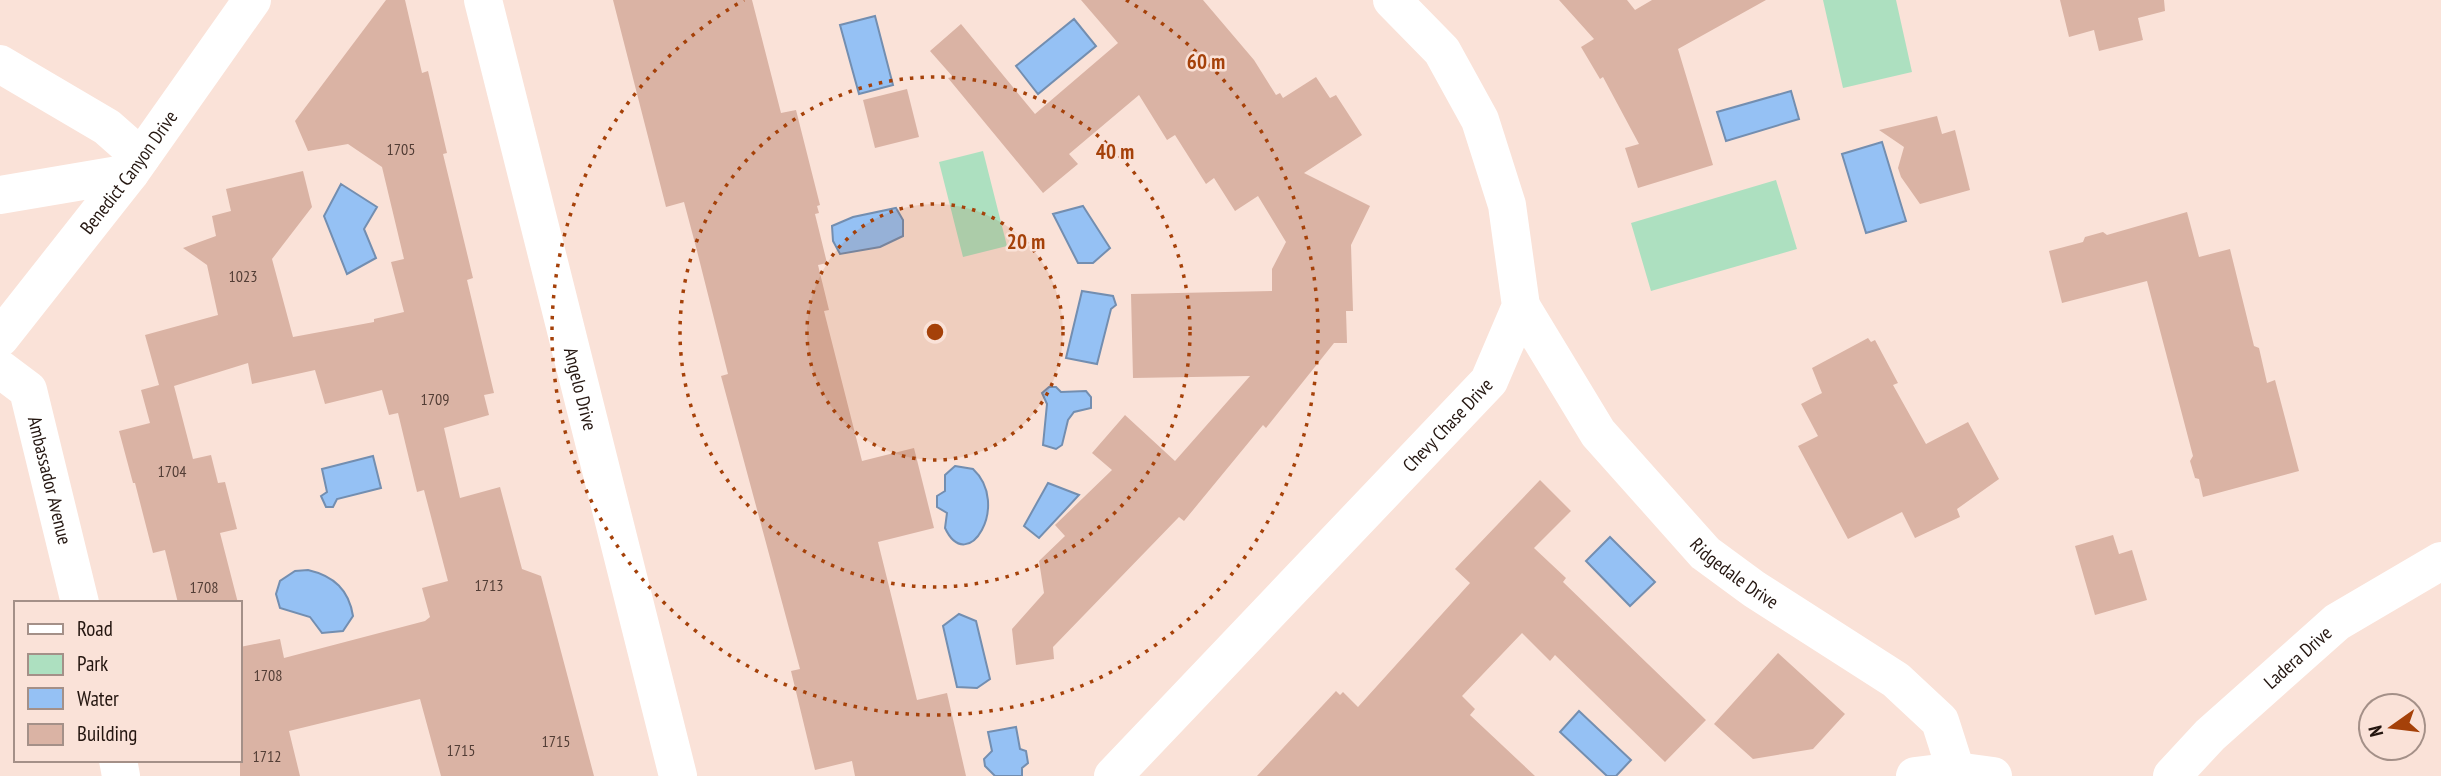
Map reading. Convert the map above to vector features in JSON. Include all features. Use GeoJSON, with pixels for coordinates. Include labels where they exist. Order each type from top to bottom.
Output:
{"type":"FeatureCollection","features":[{"type":"Feature","properties":{"kind":"street","name":"Benedict Canyon Drive"},"geometry":{"type":"LineString","coordinates":[[0,338],[136,165],[252,0]]}},
{"type":"Feature","properties":{"kind":"street","name":"Angelo Drive"},"geometry":{"type":"LineString","coordinates":[[483,0],[678,776]]}},
{"type":"Feature","properties":{"kind":"street"},"geometry":{"type":"LineString","coordinates":[[1392,0],[1442,51],[1480,120],[1507,205],[1521,306]]}},
{"type":"Feature","properties":{"kind":"street"},"geometry":{"type":"LineString","coordinates":[[0,64],[107,127],[136,165],[0,195]]}},
{"type":"Feature","properties":{"kind":"street","name":"Ridgedale Drive"},"geometry":{"type":"LineString","coordinates":[[1521,306],[1598,433],[1705,554],[1754,589],[1896,680],[1940,721],[1956,771]]}},
{"type":"Feature","properties":{"kind":"street","name":"Chevy Chase Drive"},"geometry":{"type":"LineString","coordinates":[[1113,776],[1489,381],[1521,306]]}},
{"type":"Feature","properties":{"kind":"street","name":"Ambassador Avenue"},"geometry":{"type":"LineString","coordinates":[[0,369],[28,390],[80,601]]}},
{"type":"Feature","properties":{"kind":"street","name":"Ladera Drive"},"geometry":{"type":"LineString","coordinates":[[2172,776],[2210,735],[2337,622],[2441,561]]}},
{"type":"Feature","properties":{"kind":"street"},"geometry":{"type":"LineString","coordinates":[[1915,776],[1956,771],[1993,776]]}},
{"type":"Feature","properties":{"kind":"green space"},"geometry":{"type":"Polygon","coordinates":[[[1823,0],[1896,0],[1912,72],[1843,88],[1823,0]]]}},
{"type":"Feature","properties":{"kind":"green space"},"geometry":{"type":"Polygon","coordinates":[[[983,151],[1007,246],[963,257],[939,162],[983,151]]]}},
{"type":"Feature","properties":{"kind":"green space"},"geometry":{"type":"Polygon","coordinates":[[[1776,180],[1797,249],[1651,291],[1631,223],[1776,180]]]}},
{"type":"Feature","properties":{"kind":"water"},"geometry":{"type":"Polygon","coordinates":[[[875,16],[893,85],[859,94],[840,25],[875,16]]]}},
{"type":"Feature","properties":{"kind":"water"},"geometry":{"type":"Polygon","coordinates":[[[1074,19],[1096,46],[1038,94],[1016,66],[1074,19]]]}},
{"type":"Feature","properties":{"kind":"water"},"geometry":{"type":"Polygon","coordinates":[[[1791,91],[1799,119],[1726,141],[1717,112],[1791,91]]]}},
{"type":"Feature","properties":{"kind":"water"},"geometry":{"type":"Polygon","coordinates":[[[1882,142],[1906,221],[1866,233],[1842,154],[1882,142]]]}},
{"type":"Feature","properties":{"kind":"water"},"geometry":{"type":"Polygon","coordinates":[[[341,184],[377,207],[364,229],[376,258],[347,274],[324,216],[341,184]]]}},
{"type":"Feature","properties":{"kind":"water"},"geometry":{"type":"Polygon","coordinates":[[[1083,206],[1110,248],[1093,263],[1078,263],[1053,214],[1083,206]]]}},
{"type":"Feature","properties":{"kind":"water"},"geometry":{"type":"Polygon","coordinates":[[[896,208],[903,220],[903,236],[880,247],[840,254],[833,241],[832,226],[853,217],[896,208]]]}},
{"type":"Feature","properties":{"kind":"water"},"geometry":{"type":"Polygon","coordinates":[[[1082,291],[1113,296],[1116,305],[1111,309],[1097,364],[1066,358],[1082,291]]]}},
{"type":"Feature","properties":{"kind":"water"},"geometry":{"type":"Polygon","coordinates":[[[1049,387],[1056,387],[1061,392],[1086,391],[1091,397],[1091,408],[1074,412],[1068,420],[1062,445],[1056,449],[1043,445],[1047,404],[1042,393],[1049,387]]]}},
{"type":"Feature","properties":{"kind":"water"},"geometry":{"type":"Polygon","coordinates":[[[373,456],[381,488],[337,499],[333,507],[326,507],[321,496],[327,492],[322,469],[373,456]]]}},
{"type":"Feature","properties":{"kind":"water"},"geometry":{"type":"Polygon","coordinates":[[[955,466],[973,469],[984,484],[988,500],[987,516],[982,530],[974,540],[964,544],[954,541],[945,528],[947,513],[937,507],[937,496],[945,491],[945,475],[955,466]]]}},
{"type":"Feature","properties":{"kind":"water"},"geometry":{"type":"Polygon","coordinates":[[[1048,483],[1079,495],[1039,538],[1024,526],[1048,483]]]}},
{"type":"Feature","properties":{"kind":"water"},"geometry":{"type":"Polygon","coordinates":[[[1610,537],[1655,582],[1630,606],[1586,561],[1610,537]]]}},
{"type":"Feature","properties":{"kind":"water"},"geometry":{"type":"Polygon","coordinates":[[[308,570],[333,580],[344,592],[353,616],[343,631],[322,633],[310,617],[280,608],[276,594],[280,581],[295,571],[308,570]]]}},
{"type":"Feature","properties":{"kind":"water"},"geometry":{"type":"Polygon","coordinates":[[[959,614],[976,621],[990,679],[977,688],[957,687],[943,626],[959,614]]]}},
{"type":"Feature","properties":{"kind":"water"},"geometry":{"type":"Polygon","coordinates":[[[1579,711],[1631,760],[1616,776],[1607,776],[1560,732],[1579,711]]]}},
{"type":"Feature","properties":{"kind":"water"},"geometry":{"type":"Polygon","coordinates":[[[1016,727],[1020,749],[1026,751],[1028,763],[1022,768],[1022,776],[995,776],[985,766],[984,759],[992,751],[988,732],[1016,727]]]}},
{"type":"Feature","properties":{"kind":"building"},"geometry":{"type":"Polygon","coordinates":[[[386,0],[405,0],[422,73],[428,71],[447,153],[443,154],[473,278],[467,280],[494,393],[484,395],[489,415],[444,428],[460,498],[500,487],[522,569],[541,576],[594,776],[441,776],[420,699],[289,731],[300,776],[240,776],[242,647],[280,639],[284,658],[425,621],[430,617],[422,588],[448,581],[424,490],[417,492],[398,413],[389,415],[382,390],[325,404],[315,370],[252,384],[248,363],[174,386],[193,459],[211,455],[218,483],[225,482],[237,529],[220,533],[237,601],[178,601],[165,550],[153,553],[119,431],[150,423],[141,390],[159,385],[145,335],[218,315],[207,265],[183,248],[216,236],[212,216],[231,211],[226,189],[303,171],[312,207],[272,259],[293,337],[374,322],[374,319],[404,312],[391,262],[404,259],[382,167],[348,144],[308,151],[295,121],[386,0]]]}},
{"type":"Feature","properties":{"kind":"building"},"geometry":{"type":"Polygon","coordinates":[[[613,0],[752,0],[781,113],[796,110],[820,205],[817,206],[819,213],[815,214],[827,263],[818,265],[829,310],[824,311],[862,461],[914,448],[934,528],[878,542],[917,700],[947,693],[966,776],[855,776],[852,761],[815,770],[791,671],[800,669],[721,376],[728,374],[696,247],[684,202],[666,207],[613,0]]]}},
{"type":"Feature","properties":{"kind":"building"},"geometry":{"type":"Polygon","coordinates":[[[1081,0],[1203,0],[1254,60],[1276,95],[1280,93],[1283,98],[1316,77],[1330,98],[1336,95],[1362,135],[1304,173],[1370,206],[1351,245],[1353,311],[1346,311],[1347,343],[1334,343],[1266,428],[1263,425],[1184,521],[1179,517],[1053,647],[1054,659],[1016,665],[1012,629],[1044,593],[1039,561],[1065,536],[1055,525],[1112,470],[1092,453],[1125,415],[1175,461],[1250,376],[1133,378],[1131,294],[1272,291],[1272,269],[1286,242],[1258,196],[1235,211],[1214,178],[1206,184],[1175,135],[1167,140],[1139,95],[1069,154],[1078,164],[1043,193],[948,78],[953,77],[930,51],[961,24],[1035,114],[1118,43],[1081,0]]]}},
{"type":"Feature","properties":{"kind":"building"},"geometry":{"type":"Polygon","coordinates":[[[1559,0],[1627,0],[1635,10],[1652,0],[1766,0],[1678,49],[1713,165],[1638,188],[1625,148],[1639,144],[1603,77],[1600,79],[1581,47],[1594,39],[1559,0]]]}},
{"type":"Feature","properties":{"kind":"building"},"geometry":{"type":"Polygon","coordinates":[[[2060,0],[2164,0],[2165,11],[2138,18],[2143,40],[2099,51],[2094,30],[2069,37],[2060,0]]]}},
{"type":"Feature","properties":{"kind":"building"},"geometry":{"type":"Polygon","coordinates":[[[907,89],[919,137],[875,148],[863,100],[907,89]]]}},
{"type":"Feature","properties":{"kind":"building"},"geometry":{"type":"Polygon","coordinates":[[[1937,116],[1942,134],[1955,130],[1970,190],[1920,204],[1901,177],[1898,168],[1904,147],[1879,130],[1937,116]]]}},
{"type":"Feature","properties":{"kind":"building"},"geometry":{"type":"Polygon","coordinates":[[[2187,212],[2199,257],[2230,249],[2254,346],[2259,348],[2267,383],[2275,380],[2299,471],[2203,497],[2199,479],[2195,478],[2190,461],[2193,456],[2147,281],[2062,303],[2049,251],[2083,242],[2085,237],[2103,232],[2107,235],[2187,212]]]}},
{"type":"Feature","properties":{"kind":"building"},"geometry":{"type":"Polygon","coordinates":[[[1868,338],[1871,342],[1875,340],[1898,383],[1893,385],[1926,444],[1968,422],[1999,479],[1957,509],[1960,517],[1915,538],[1902,512],[1848,539],[1798,446],[1818,436],[1801,404],[1822,393],[1812,368],[1868,338]]]}},
{"type":"Feature","properties":{"kind":"building"},"geometry":{"type":"Polygon","coordinates":[[[1540,480],[1571,511],[1534,548],[1566,578],[1563,582],[1706,720],[1665,762],[1555,655],[1550,661],[1522,633],[1462,696],[1475,709],[1470,715],[1535,776],[1257,776],[1336,691],[1340,695],[1343,692],[1358,707],[1470,583],[1455,569],[1540,480]]]}},
{"type":"Feature","properties":{"kind":"building"},"geometry":{"type":"Polygon","coordinates":[[[2113,535],[2119,554],[2132,550],[2147,600],[2095,615],[2075,546],[2113,535]]]}},
{"type":"Feature","properties":{"kind":"building"},"geometry":{"type":"Polygon","coordinates":[[[1778,653],[1845,714],[1813,749],[1753,759],[1714,724],[1778,653]]]}}]}
